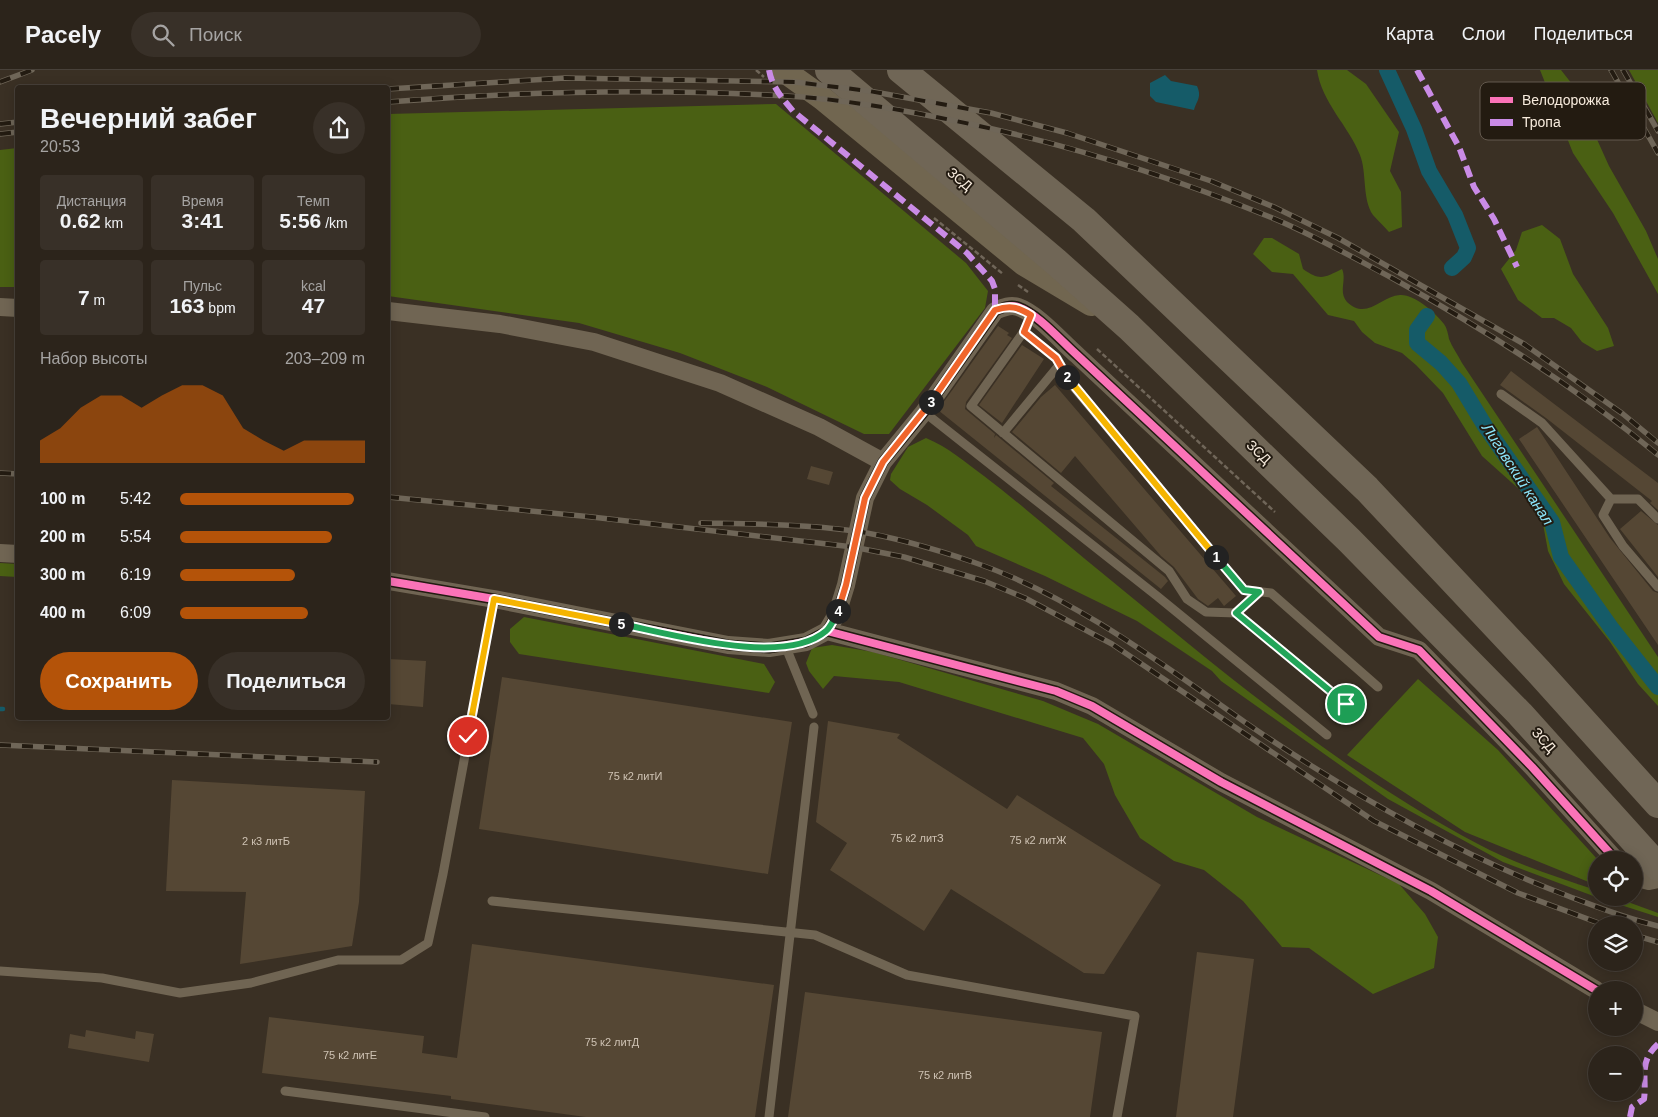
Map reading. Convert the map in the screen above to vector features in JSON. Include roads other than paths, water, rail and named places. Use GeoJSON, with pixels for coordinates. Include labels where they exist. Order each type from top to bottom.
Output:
{"type":"FeatureCollection","features":[{"type":"Feature","properties":{"kind":"highway","name":"ЗСД"},"geometry":{"type":"LineString","coordinates":[[829,70],[1056,262],[1129,327],[1349,540],[1520,714],[1658,867]]}},
{"type":"Feature","properties":{"kind":"highway"},"geometry":{"type":"LineString","coordinates":[[901,70],[1084,220],[1367,489],[1539,672],[1658,804]]}},
{"type":"Feature","properties":{"kind":"main road"},"geometry":{"type":"LineString","coordinates":[[910,70],[930,94]]}},
{"type":"Feature","properties":{"kind":"main road"},"geometry":{"type":"LineString","coordinates":[[777,76],[822,98],[1024,264],[1129,327]]}},
{"type":"Feature","properties":{"kind":"street"},"geometry":{"type":"LineString","coordinates":[[390,581],[494,599],[728,645],[769,648],[806,642],[827,631],[837,614],[846,585],[865,498],[883,462],[924,412],[995,310],[1005,306],[1017,306],[1031,315],[1379,637],[1419,650],[1532,767],[1608,851]]}},
{"type":"Feature","properties":{"kind":"street"},"geometry":{"type":"LineString","coordinates":[[0,307],[15,308]]}},
{"type":"Feature","properties":{"kind":"street"},"geometry":{"type":"LineString","coordinates":[[390,311],[500,324],[594,342],[720,383],[819,427],[883,462]]}},
{"type":"Feature","properties":{"kind":"street"},"geometry":{"type":"LineString","coordinates":[[0,553],[15,554]]}},
{"type":"Feature","properties":{"kind":"street"},"geometry":{"type":"LineString","coordinates":[[827,631],[1056,691],[1092,706],[1289,820],[1349,847],[1431,892],[1588,985]]}},
{"type":"Feature","properties":{"kind":"street"},"geometry":{"type":"LineString","coordinates":[[1643,880],[1648,881],[1658,879]]}},
{"type":"Feature","properties":{"kind":"street"},"geometry":{"type":"LineString","coordinates":[[1643,1014],[1658,1022]]}},
{"type":"Feature","properties":{"kind":"lane"},"geometry":{"type":"LineString","coordinates":[[1031,315],[1024,332],[971,406],[1169,570],[1187,598],[1206,612],[1236,613],[1346,704]]}},
{"type":"Feature","properties":{"kind":"lane"},"geometry":{"type":"LineString","coordinates":[[1024,332],[1056,358],[1072,385],[1244,590],[1271,593],[1378,688]]}},
{"type":"Feature","properties":{"kind":"lane"},"geometry":{"type":"LineString","coordinates":[[1003,433],[1060,364]]}},
{"type":"Feature","properties":{"kind":"lane"},"geometry":{"type":"LineString","coordinates":[[1501,394],[1542,423],[1612,498],[1638,499],[1658,519]]}},
{"type":"Feature","properties":{"kind":"lane"},"geometry":{"type":"LineString","coordinates":[[924,412],[1157,596],[1327,735]]}},
{"type":"Feature","properties":{"kind":"lane"},"geometry":{"type":"LineString","coordinates":[[1612,498],[1602,515],[1623,546],[1658,587]]}},
{"type":"Feature","properties":{"kind":"lane"},"geometry":{"type":"LineString","coordinates":[[1236,613],[1259,592]]}},
{"type":"Feature","properties":{"kind":"lane"},"geometry":{"type":"LineString","coordinates":[[0,971],[102,978],[180,993],[251,983],[338,960],[401,960],[428,943],[443,874],[494,599]]}},
{"type":"Feature","properties":{"kind":"lane"},"geometry":{"type":"LineString","coordinates":[[786,645],[813,714]]}},
{"type":"Feature","properties":{"kind":"lane"},"geometry":{"type":"LineString","coordinates":[[769,1117],[814,727]]}},
{"type":"Feature","properties":{"kind":"lane"},"geometry":{"type":"LineString","coordinates":[[492,901],[815,935],[907,975],[1135,1016],[1117,1117]]}},
{"type":"Feature","properties":{"kind":"lane"},"geometry":{"type":"LineString","coordinates":[[285,1091],[485,1117]]}},
{"type":"Feature","properties":{"kind":"water"},"geometry":{"type":"Polygon","coordinates":[[[1165,75],[1171,81],[1197,86],[1199,96],[1194,110],[1156,102],[1150,96],[1150,83],[1165,75]]]}},
{"type":"Feature","properties":{"kind":"waterway","name":"Лиговский канал"},"geometry":{"type":"LineString","coordinates":[[1387,70],[1414,129],[1429,171],[1455,215],[1468,248],[1464,257],[1452,268]]}},
{"type":"Feature","properties":{"kind":"waterway","name":"Лиговский канал"},"geometry":{"type":"LineString","coordinates":[[1427,316],[1417,330],[1417,343],[1441,363],[1459,383],[1485,426],[1552,522],[1561,557],[1612,629],[1658,687]]}},
{"type":"Feature","properties":{"kind":"railway"},"geometry":{"type":"LineString","coordinates":[[0,82],[32,70]]}},
{"type":"Feature","properties":{"kind":"railway"},"geometry":{"type":"LineString","coordinates":[[1611,70],[1618,82]]}},
{"type":"Feature","properties":{"kind":"railway"},"geometry":{"type":"LineString","coordinates":[[1623,70],[1630,82]]}},
{"type":"Feature","properties":{"kind":"railway"},"geometry":{"type":"LineString","coordinates":[[390,89],[565,78],[795,82],[869,91],[991,113],[1067,133],[1211,181],[1274,207],[1338,238],[1524,344],[1623,414],[1658,443]]}},
{"type":"Feature","properties":{"kind":"railway"},"geometry":{"type":"LineString","coordinates":[[390,102],[492,95],[596,92],[699,92],[803,97],[858,103],[933,116],[1073,149],[1192,187],[1286,224],[1332,246],[1462,318],[1530,360],[1595,406],[1658,455]]}},
{"type":"Feature","properties":{"kind":"railway"},"geometry":{"type":"LineString","coordinates":[[1646,110],[1658,131]]}},
{"type":"Feature","properties":{"kind":"railway"},"geometry":{"type":"LineString","coordinates":[[0,124],[15,122]]}},
{"type":"Feature","properties":{"kind":"railway"},"geometry":{"type":"LineString","coordinates":[[0,134],[15,132]]}},
{"type":"Feature","properties":{"kind":"railway"},"geometry":{"type":"LineString","coordinates":[[1646,132],[1658,153]]}},
{"type":"Feature","properties":{"kind":"railway"},"geometry":{"type":"LineString","coordinates":[[0,473],[15,474]]}},
{"type":"Feature","properties":{"kind":"railway"},"geometry":{"type":"LineString","coordinates":[[390,497],[592,517],[853,547],[904,557],[984,581],[1025,598],[1112,644],[1374,821],[1518,893],[1588,919]]}},
{"type":"Feature","properties":{"kind":"railway"},"geometry":{"type":"LineString","coordinates":[[701,523],[759,524],[855,531],[899,540],[944,553],[1009,576],[1045,593],[1115,633],[1284,748],[1402,819],[1525,879],[1612,913],[1658,926]]}},
{"type":"Feature","properties":{"kind":"railway"},"geometry":{"type":"LineString","coordinates":[[0,745],[377,762]]}},
{"type":"Feature","properties":{"kind":"railway"},"geometry":{"type":"LineString","coordinates":[[1643,938],[1658,942]]}}]}
